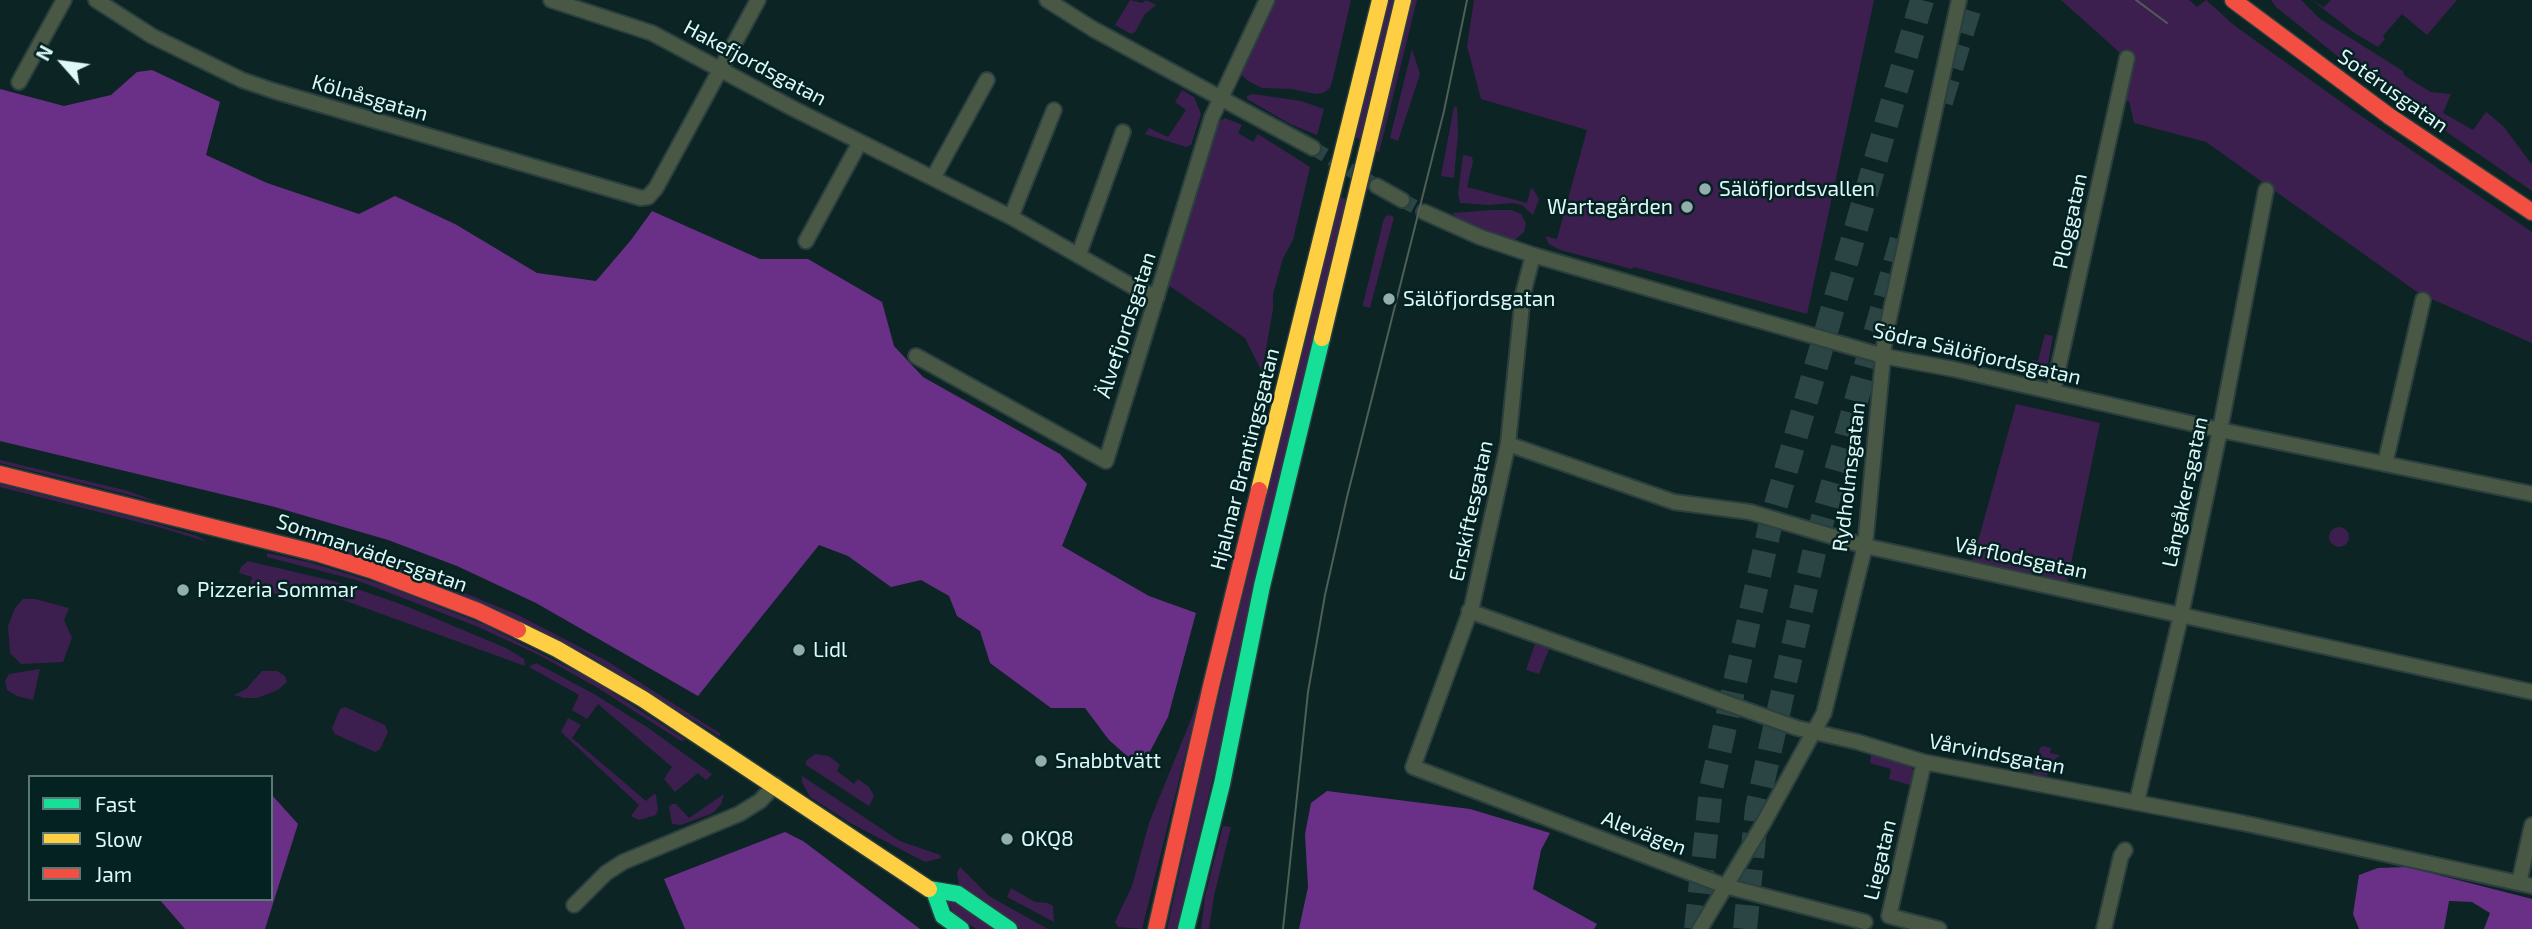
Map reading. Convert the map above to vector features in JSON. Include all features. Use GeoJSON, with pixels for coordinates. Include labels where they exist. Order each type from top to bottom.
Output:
{"type":"FeatureCollection","features":[{"type":"Feature","properties":{"kind":"main road","name":"Hjalmar Brantingsgatan"},"geometry":{"type":"LineString","coordinates":[[1156,929],[1211,686],[1380,0]]}},
{"type":"Feature","properties":{"kind":"main road"},"geometry":{"type":"LineString","coordinates":[[1190,924],[1227,761],[1262,586],[1403,0]]}},
{"type":"Feature","properties":{"kind":"main road","name":"Sotérusgatan"},"geometry":{"type":"LineString","coordinates":[[2233,0],[2389,116],[2532,212]]}},
{"type":"Feature","properties":{"kind":"main road","name":"Sommarvädersgatan"},"geometry":{"type":"LineString","coordinates":[[0,474],[309,551],[371,570],[443,597],[557,649],[643,699],[934,891],[958,894],[1009,929]]}},
{"type":"Feature","properties":{"kind":"main road","name":"Sommarvädersgatan"},"geometry":{"type":"LineString","coordinates":[[934,891],[943,916],[961,929]]}},
{"type":"Feature","properties":{"kind":"street"},"geometry":{"type":"LineString","coordinates":[[19,82],[64,0]]}},
{"type":"Feature","properties":{"kind":"street","name":"Kölnåsgatan"},"geometry":{"type":"LineString","coordinates":[[96,0],[152,36],[223,72],[274,91],[641,198],[648,197],[656,188],[720,70]]}},
{"type":"Feature","properties":{"kind":"street","name":"Hakefjordsgatan"},"geometry":{"type":"LineString","coordinates":[[551,0],[652,33],[860,142],[1011,217],[1137,289],[1157,297]]}},
{"type":"Feature","properties":{"kind":"street"},"geometry":{"type":"LineString","coordinates":[[720,70],[758,0]]}},
{"type":"Feature","properties":{"kind":"street"},"geometry":{"type":"LineString","coordinates":[[1047,0],[1093,29],[1313,148]]}},
{"type":"Feature","properties":{"kind":"street","name":"Älvefjordsgatan"},"geometry":{"type":"LineString","coordinates":[[916,356],[1106,461],[1212,117],[1267,0]]}},
{"type":"Feature","properties":{"kind":"street","name":"Rydholmsgatan"},"geometry":{"type":"LineString","coordinates":[[1699,929],[1824,713],[1865,545],[1883,356],[1959,0]]}},
{"type":"Feature","properties":{"kind":"street","name":"Ploggatan"},"geometry":{"type":"LineString","coordinates":[[2053,392],[2127,58]]}},
{"type":"Feature","properties":{"kind":"street"},"geometry":{"type":"LineString","coordinates":[[933,178],[987,80]]}},
{"type":"Feature","properties":{"kind":"street"},"geometry":{"type":"LineString","coordinates":[[1011,217],[1054,110]]}},
{"type":"Feature","properties":{"kind":"street"},"geometry":{"type":"LineString","coordinates":[[1079,254],[1123,132]]}},
{"type":"Feature","properties":{"kind":"street"},"geometry":{"type":"LineString","coordinates":[[806,241],[860,142]]}},
{"type":"Feature","properties":{"kind":"street"},"geometry":{"type":"LineString","coordinates":[[1377,186],[1402,200]]}},
{"type":"Feature","properties":{"kind":"street","name":"Långåkersgatan"},"geometry":{"type":"LineString","coordinates":[[2137,801],[2181,615],[2266,190]]}},
{"type":"Feature","properties":{"kind":"street","name":"Södra Sälöfjordsgatan"},"geometry":{"type":"LineString","coordinates":[[1424,212],[1479,237],[1532,255],[1883,356],[2220,430],[2532,494]]}},
{"type":"Feature","properties":{"kind":"street","name":"Enskiftesgatan"},"geometry":{"type":"LineString","coordinates":[[1413,767],[1472,606],[1508,443],[1523,294],[1532,255]]}},
{"type":"Feature","properties":{"kind":"street"},"geometry":{"type":"LineString","coordinates":[[2385,464],[2423,300]]}},
{"type":"Feature","properties":{"kind":"street","name":"Vårflodsgatan"},"geometry":{"type":"LineString","coordinates":[[1508,443],[1674,502],[1750,512],[1865,545],[2532,692]]}},
{"type":"Feature","properties":{"kind":"street","name":"Vårvindsgatan"},"geometry":{"type":"LineString","coordinates":[[1469,611],[1797,728],[1858,742],[1924,762],[2137,801],[2526,885]]}},
{"type":"Feature","properties":{"kind":"street","name":"Liegatan"},"geometry":{"type":"LineString","coordinates":[[1924,762],[1889,916],[1939,929]]}},
{"type":"Feature","properties":{"kind":"street","name":"Alevägen"},"geometry":{"type":"LineString","coordinates":[[1413,767],[1725,886],[1866,922]]}},
{"type":"Feature","properties":{"kind":"street"},"geometry":{"type":"LineString","coordinates":[[575,905],[606,873],[623,862],[739,814],[760,801],[775,785]]}},
{"type":"Feature","properties":{"kind":"street"},"geometry":{"type":"LineString","coordinates":[[2526,885],[2532,825]]}},
{"type":"Feature","properties":{"kind":"street"},"geometry":{"type":"LineString","coordinates":[[2104,929],[2121,856],[2125,850]]}},
{"type":"Feature","properties":{"kind":"shaded area"},"geometry":{"type":"Polygon","coordinates":[[[1130,0],[1142,3],[1146,0],[1156,5],[1145,14],[1135,32],[1131,34],[1115,25],[1130,0]]]}},
{"type":"Feature","properties":{"kind":"shaded area"},"geometry":{"type":"Polygon","coordinates":[[[1273,0],[1351,0],[1330,88],[1323,93],[1262,88],[1248,81],[1240,73],[1273,0]]]}},
{"type":"Feature","properties":{"kind":"shaded area"},"geometry":{"type":"Polygon","coordinates":[[[1388,0],[1394,0],[1360,139],[1354,137],[1388,0]]]}},
{"type":"Feature","properties":{"kind":"shaded area"},"geometry":{"type":"Polygon","coordinates":[[[1412,0],[1417,0],[1379,153],[1376,151],[1412,0]]]}},
{"type":"Feature","properties":{"kind":"shaded area","name":"Sälöfjordsvallen"},"geometry":{"type":"Polygon","coordinates":[[[1474,0],[1874,0],[1807,314],[1634,267],[1632,269],[1560,250],[1549,244],[1545,236],[1557,239],[1587,130],[1481,99],[1467,46],[1474,0]]]}},
{"type":"Feature","properties":{"kind":"shaded area"},"geometry":{"type":"Polygon","coordinates":[[[2061,0],[2189,0],[2197,7],[2206,0],[2235,26],[2351,109],[2532,232],[2532,343],[2420,294],[2206,142],[2134,123],[2129,101],[2124,101],[2125,81],[2119,52],[2061,0]]]}},
{"type":"Feature","properties":{"kind":"shaded area"},"geometry":{"type":"Polygon","coordinates":[[[2271,0],[2301,0],[2320,19],[2403,71],[2404,75],[2414,82],[2431,92],[2451,94],[2443,113],[2473,130],[2486,112],[2504,127],[2532,165],[2532,191],[2340,58],[2276,7],[2271,0]]]}},
{"type":"Feature","properties":{"kind":"shaded area"},"geometry":{"type":"Polygon","coordinates":[[[2312,0],[2324,7],[2331,0],[2457,0],[2427,35],[2402,14],[2383,36],[2385,39],[2378,47],[2353,32],[2312,0]]]}},
{"type":"Feature","properties":{"kind":"shaded area"},"geometry":{"type":"Polygon","coordinates":[[[1412,49],[1420,74],[1398,141],[1390,138],[1412,49]]]}},
{"type":"Feature","properties":{"kind":"shaded area"},"geometry":{"type":"Polygon","coordinates":[[[152,70],[220,102],[206,155],[267,183],[359,214],[395,196],[455,224],[537,273],[596,281],[652,211],[760,259],[808,259],[882,302],[894,346],[923,377],[1060,454],[1087,484],[1062,546],[1149,596],[1196,613],[1168,717],[1145,761],[1127,756],[1109,740],[1085,708],[1051,708],[990,663],[980,631],[957,616],[949,596],[921,580],[891,587],[848,556],[819,545],[698,696],[536,603],[457,566],[388,540],[275,507],[0,441],[0,89],[64,106],[111,95],[137,72],[152,70]]]}},
{"type":"Feature","properties":{"kind":"shaded area"},"geometry":{"type":"Polygon","coordinates":[[[1182,90],[1194,97],[1201,114],[1191,145],[1186,147],[1145,134],[1149,128],[1168,137],[1186,110],[1175,102],[1182,90]]]}},
{"type":"Feature","properties":{"kind":"shaded area"},"geometry":{"type":"Polygon","coordinates":[[[1253,94],[1301,101],[1324,109],[1317,135],[1290,124],[1247,99],[1247,96],[1253,94]]]}},
{"type":"Feature","properties":{"kind":"shaded area"},"geometry":{"type":"Polygon","coordinates":[[[1454,107],[1457,107],[1458,133],[1454,178],[1441,176],[1454,107]]]}},
{"type":"Feature","properties":{"kind":"shaded area"},"geometry":{"type":"Polygon","coordinates":[[[1225,118],[1242,125],[1238,133],[1253,142],[1258,134],[1310,167],[1293,240],[1283,258],[1273,294],[1262,372],[1245,338],[1168,285],[1216,123],[1225,118]]]}},
{"type":"Feature","properties":{"kind":"shaded area"},"geometry":{"type":"Polygon","coordinates":[[[1463,155],[1472,157],[1473,161],[1467,187],[1527,203],[1531,188],[1539,199],[1533,215],[1522,205],[1513,203],[1460,203],[1458,194],[1463,155]]]}},
{"type":"Feature","properties":{"kind":"shaded area"},"geometry":{"type":"Polygon","coordinates":[[[1339,197],[1346,199],[1226,723],[1177,929],[1167,929],[1208,741],[1339,197]]]}},
{"type":"Feature","properties":{"kind":"shaded area"},"geometry":{"type":"Polygon","coordinates":[[[1512,210],[1521,214],[1526,223],[1524,232],[1515,240],[1508,240],[1467,226],[1452,213],[1512,210]]]}},
{"type":"Feature","properties":{"kind":"shaded area"},"geometry":{"type":"Polygon","coordinates":[[[1389,215],[1394,217],[1370,308],[1363,304],[1383,222],[1389,215]]]}},
{"type":"Feature","properties":{"kind":"shaded area"},"geometry":{"type":"Polygon","coordinates":[[[2045,334],[2053,336],[2048,363],[2042,371],[2030,369],[2032,360],[2038,361],[2045,334]]]}},
{"type":"Feature","properties":{"kind":"shaded area"},"geometry":{"type":"Polygon","coordinates":[[[2016,404],[2100,423],[2067,583],[1972,563],[2016,404]]]}},
{"type":"Feature","properties":{"kind":"shaded area"},"geometry":{"type":"Polygon","coordinates":[[[0,460],[128,491],[158,502],[0,463],[0,460]]]}},
{"type":"Feature","properties":{"kind":"shaded area"},"geometry":{"type":"Polygon","coordinates":[[[0,484],[139,519],[197,536],[208,542],[0,487],[0,484]]]}},
{"type":"Feature","properties":{"kind":"shaded area"},"geometry":{"type":"Polygon","coordinates":[[[2335,527],[2343,527],[2349,537],[2343,547],[2335,547],[2329,541],[2329,533],[2335,527]]]}},
{"type":"Feature","properties":{"kind":"shaded area"},"geometry":{"type":"Polygon","coordinates":[[[306,539],[338,545],[402,567],[518,615],[605,660],[721,734],[719,736],[586,654],[494,608],[406,573],[306,539]]]}},
{"type":"Feature","properties":{"kind":"shaded area"},"geometry":{"type":"Polygon","coordinates":[[[267,553],[312,563],[387,586],[485,625],[593,680],[686,740],[681,741],[598,688],[541,656],[476,626],[356,580],[267,557],[267,553]]]}},
{"type":"Feature","properties":{"kind":"shaded area"},"geometry":{"type":"Polygon","coordinates":[[[248,561],[337,582],[406,606],[506,648],[524,659],[525,666],[346,601],[331,597],[329,600],[292,587],[287,598],[252,586],[252,577],[239,573],[248,561]]]}},
{"type":"Feature","properties":{"kind":"shaded area"},"geometry":{"type":"Polygon","coordinates":[[[23,599],[35,599],[69,608],[64,620],[72,638],[63,662],[21,664],[10,653],[8,626],[15,608],[23,599]]]}},
{"type":"Feature","properties":{"kind":"shaded area"},"geometry":{"type":"Polygon","coordinates":[[[1535,644],[1549,649],[1539,674],[1526,670],[1535,644]]]}},
{"type":"Feature","properties":{"kind":"shaded area"},"geometry":{"type":"Polygon","coordinates":[[[536,663],[594,694],[647,727],[712,774],[706,780],[698,773],[675,792],[664,779],[672,767],[598,704],[587,719],[572,710],[579,695],[529,667],[536,663]]]}},
{"type":"Feature","properties":{"kind":"shaded area"},"geometry":{"type":"Polygon","coordinates":[[[40,669],[33,700],[7,690],[5,681],[9,674],[40,669]]]}},
{"type":"Feature","properties":{"kind":"shaded area"},"geometry":{"type":"Polygon","coordinates":[[[262,671],[277,671],[285,676],[287,682],[278,690],[257,698],[234,695],[246,689],[262,671]]]}},
{"type":"Feature","properties":{"kind":"shaded area"},"geometry":{"type":"Polygon","coordinates":[[[1205,675],[1142,929],[1118,927],[1115,922],[1132,886],[1149,823],[1192,717],[1205,675]]]}},
{"type":"Feature","properties":{"kind":"shaded area"},"geometry":{"type":"Polygon","coordinates":[[[345,707],[385,725],[388,732],[380,749],[375,752],[335,734],[332,728],[340,709],[345,707]]]}},
{"type":"Feature","properties":{"kind":"shaded area"},"geometry":{"type":"Polygon","coordinates":[[[568,718],[581,725],[572,738],[646,801],[656,795],[656,815],[639,820],[631,816],[639,805],[561,732],[568,718]]]}},
{"type":"Feature","properties":{"kind":"shaded area"},"geometry":{"type":"Polygon","coordinates":[[[2040,748],[2051,748],[2050,753],[2060,755],[2052,762],[2047,776],[2033,774],[2040,748]]]}},
{"type":"Feature","properties":{"kind":"shaded area"},"geometry":{"type":"Polygon","coordinates":[[[815,754],[829,756],[840,765],[837,771],[854,784],[858,779],[869,787],[874,796],[869,806],[806,765],[806,761],[815,754]]]}},
{"type":"Feature","properties":{"kind":"shaded area"},"geometry":{"type":"Polygon","coordinates":[[[1871,755],[1911,766],[1913,771],[1910,785],[1889,779],[1891,769],[1870,763],[1871,755]]]}},
{"type":"Feature","properties":{"kind":"shaded area"},"geometry":{"type":"Polygon","coordinates":[[[802,776],[900,841],[940,855],[941,858],[925,862],[852,824],[810,797],[802,782],[802,776]]]}},
{"type":"Feature","properties":{"kind":"shaded area"},"geometry":{"type":"Polygon","coordinates":[[[1327,791],[1470,809],[1550,833],[1541,850],[1533,889],[1597,924],[1594,929],[1299,929],[1308,887],[1305,834],[1311,803],[1327,791]]]}},
{"type":"Feature","properties":{"kind":"shaded area"},"geometry":{"type":"Polygon","coordinates":[[[724,794],[721,804],[713,813],[681,825],[672,824],[669,807],[672,804],[676,804],[689,818],[724,794]]]}},
{"type":"Feature","properties":{"kind":"shaded area"},"geometry":{"type":"Polygon","coordinates":[[[273,796],[298,824],[265,929],[185,929],[161,901],[273,901],[273,796]]]}},
{"type":"Feature","properties":{"kind":"shaded area"},"geometry":{"type":"Polygon","coordinates":[[[1223,826],[1231,827],[1209,929],[1201,929],[1205,896],[1223,826]]]}},
{"type":"Feature","properties":{"kind":"shaded area"},"geometry":{"type":"Polygon","coordinates":[[[785,832],[803,841],[920,929],[685,929],[664,879],[785,832]]]}},
{"type":"Feature","properties":{"kind":"shaded area"},"geometry":{"type":"Polygon","coordinates":[[[960,867],[989,896],[1048,929],[1017,929],[959,885],[957,873],[960,867]]]}},
{"type":"Feature","properties":{"kind":"shaded area"},"geometry":{"type":"Polygon","coordinates":[[[2407,867],[2532,899],[2532,929],[2484,929],[2490,913],[2472,902],[2449,901],[2444,929],[2359,929],[2353,914],[2359,875],[2378,868],[2407,867]]]}},
{"type":"Feature","properties":{"kind":"shaded area"},"geometry":{"type":"Polygon","coordinates":[[[1011,888],[1035,902],[1053,906],[1054,922],[1007,897],[1011,888]]]}},
{"type":"Feature","properties":{"kind":"shaded area"},"geometry":{"type":"Polygon","coordinates":[[[946,896],[1000,929],[976,929],[954,913],[946,896]]]}},
{"type":"Feature","properties":{"kind":"tunnel"},"geometry":{"type":"LineString","coordinates":[[1696,929],[1711,789],[1771,522],[1922,0]]}},
{"type":"Feature","properties":{"kind":"tunnel"},"geometry":{"type":"LineString","coordinates":[[1941,102],[1972,0]]}},
{"type":"Feature","properties":{"kind":"tunnel"},"geometry":{"type":"LineString","coordinates":[[1313,148],[1377,186]]}},
{"type":"Feature","properties":{"kind":"tunnel"},"geometry":{"type":"LineString","coordinates":[[1402,200],[1424,212]]}},
{"type":"Feature","properties":{"kind":"tunnel"},"geometry":{"type":"LineString","coordinates":[[1745,929],[1757,808],[1817,539],[1903,235]]}},
{"type":"Feature","properties":{"kind":"tram line"},"geometry":{"type":"LineString","coordinates":[[1283,929],[1308,692],[1325,595],[1444,111],[1467,0]]}},
{"type":"Feature","properties":{"kind":"tram line"},"geometry":{"type":"LineString","coordinates":[[2136,0],[2167,23]]}},
{"type":"Feature","properties":{"kind":"traffic: fast"},"geometry":{"type":"LineString","coordinates":[[1186,929],[1222,784],[1262,586],[1322,338]]}},
{"type":"Feature","properties":{"kind":"traffic: fast"},"geometry":{"type":"LineString","coordinates":[[929,889],[958,894],[1009,929]]}},
{"type":"Feature","properties":{"kind":"traffic: fast"},"geometry":{"type":"LineString","coordinates":[[934,891],[943,916],[961,929]]}},
{"type":"Feature","properties":{"kind":"traffic: slow"},"geometry":{"type":"LineString","coordinates":[[1259,490],[1380,0]]}},
{"type":"Feature","properties":{"kind":"traffic: slow"},"geometry":{"type":"LineString","coordinates":[[1322,338],[1403,0]]}},
{"type":"Feature","properties":{"kind":"traffic: slow"},"geometry":{"type":"LineString","coordinates":[[518,630],[557,649],[643,699],[929,889]]}},
{"type":"Feature","properties":{"kind":"traffic: jam"},"geometry":{"type":"LineString","coordinates":[[2233,0],[2389,116],[2532,212]]}},
{"type":"Feature","properties":{"kind":"traffic: jam"},"geometry":{"type":"LineString","coordinates":[[0,474],[320,554],[371,570],[478,611],[518,630]]}},
{"type":"Feature","properties":{"kind":"traffic: jam"},"geometry":{"type":"LineString","coordinates":[[1156,929],[1259,490]]}},
{"type":"Feature","properties":{"kind":"place","name":"Sälöfjordsvallen"},"geometry":{"type":"Point","coordinates":[1705,189]}},
{"type":"Feature","properties":{"kind":"place","name":"Wartagården"},"geometry":{"type":"Point","coordinates":[1687,207]}},
{"type":"Feature","properties":{"kind":"place","name":"Sälöfjordsgatan"},"geometry":{"type":"Point","coordinates":[1389,299]}},
{"type":"Feature","properties":{"kind":"place","name":"Pizzeria Sommar"},"geometry":{"type":"Point","coordinates":[183,590]}},
{"type":"Feature","properties":{"kind":"place","name":"Lidl"},"geometry":{"type":"Point","coordinates":[799,650]}},
{"type":"Feature","properties":{"kind":"place","name":"Snabbtvätt"},"geometry":{"type":"Point","coordinates":[1041,761]}},
{"type":"Feature","properties":{"kind":"place","name":"OKQ8"},"geometry":{"type":"Point","coordinates":[1007,839]}}]}
